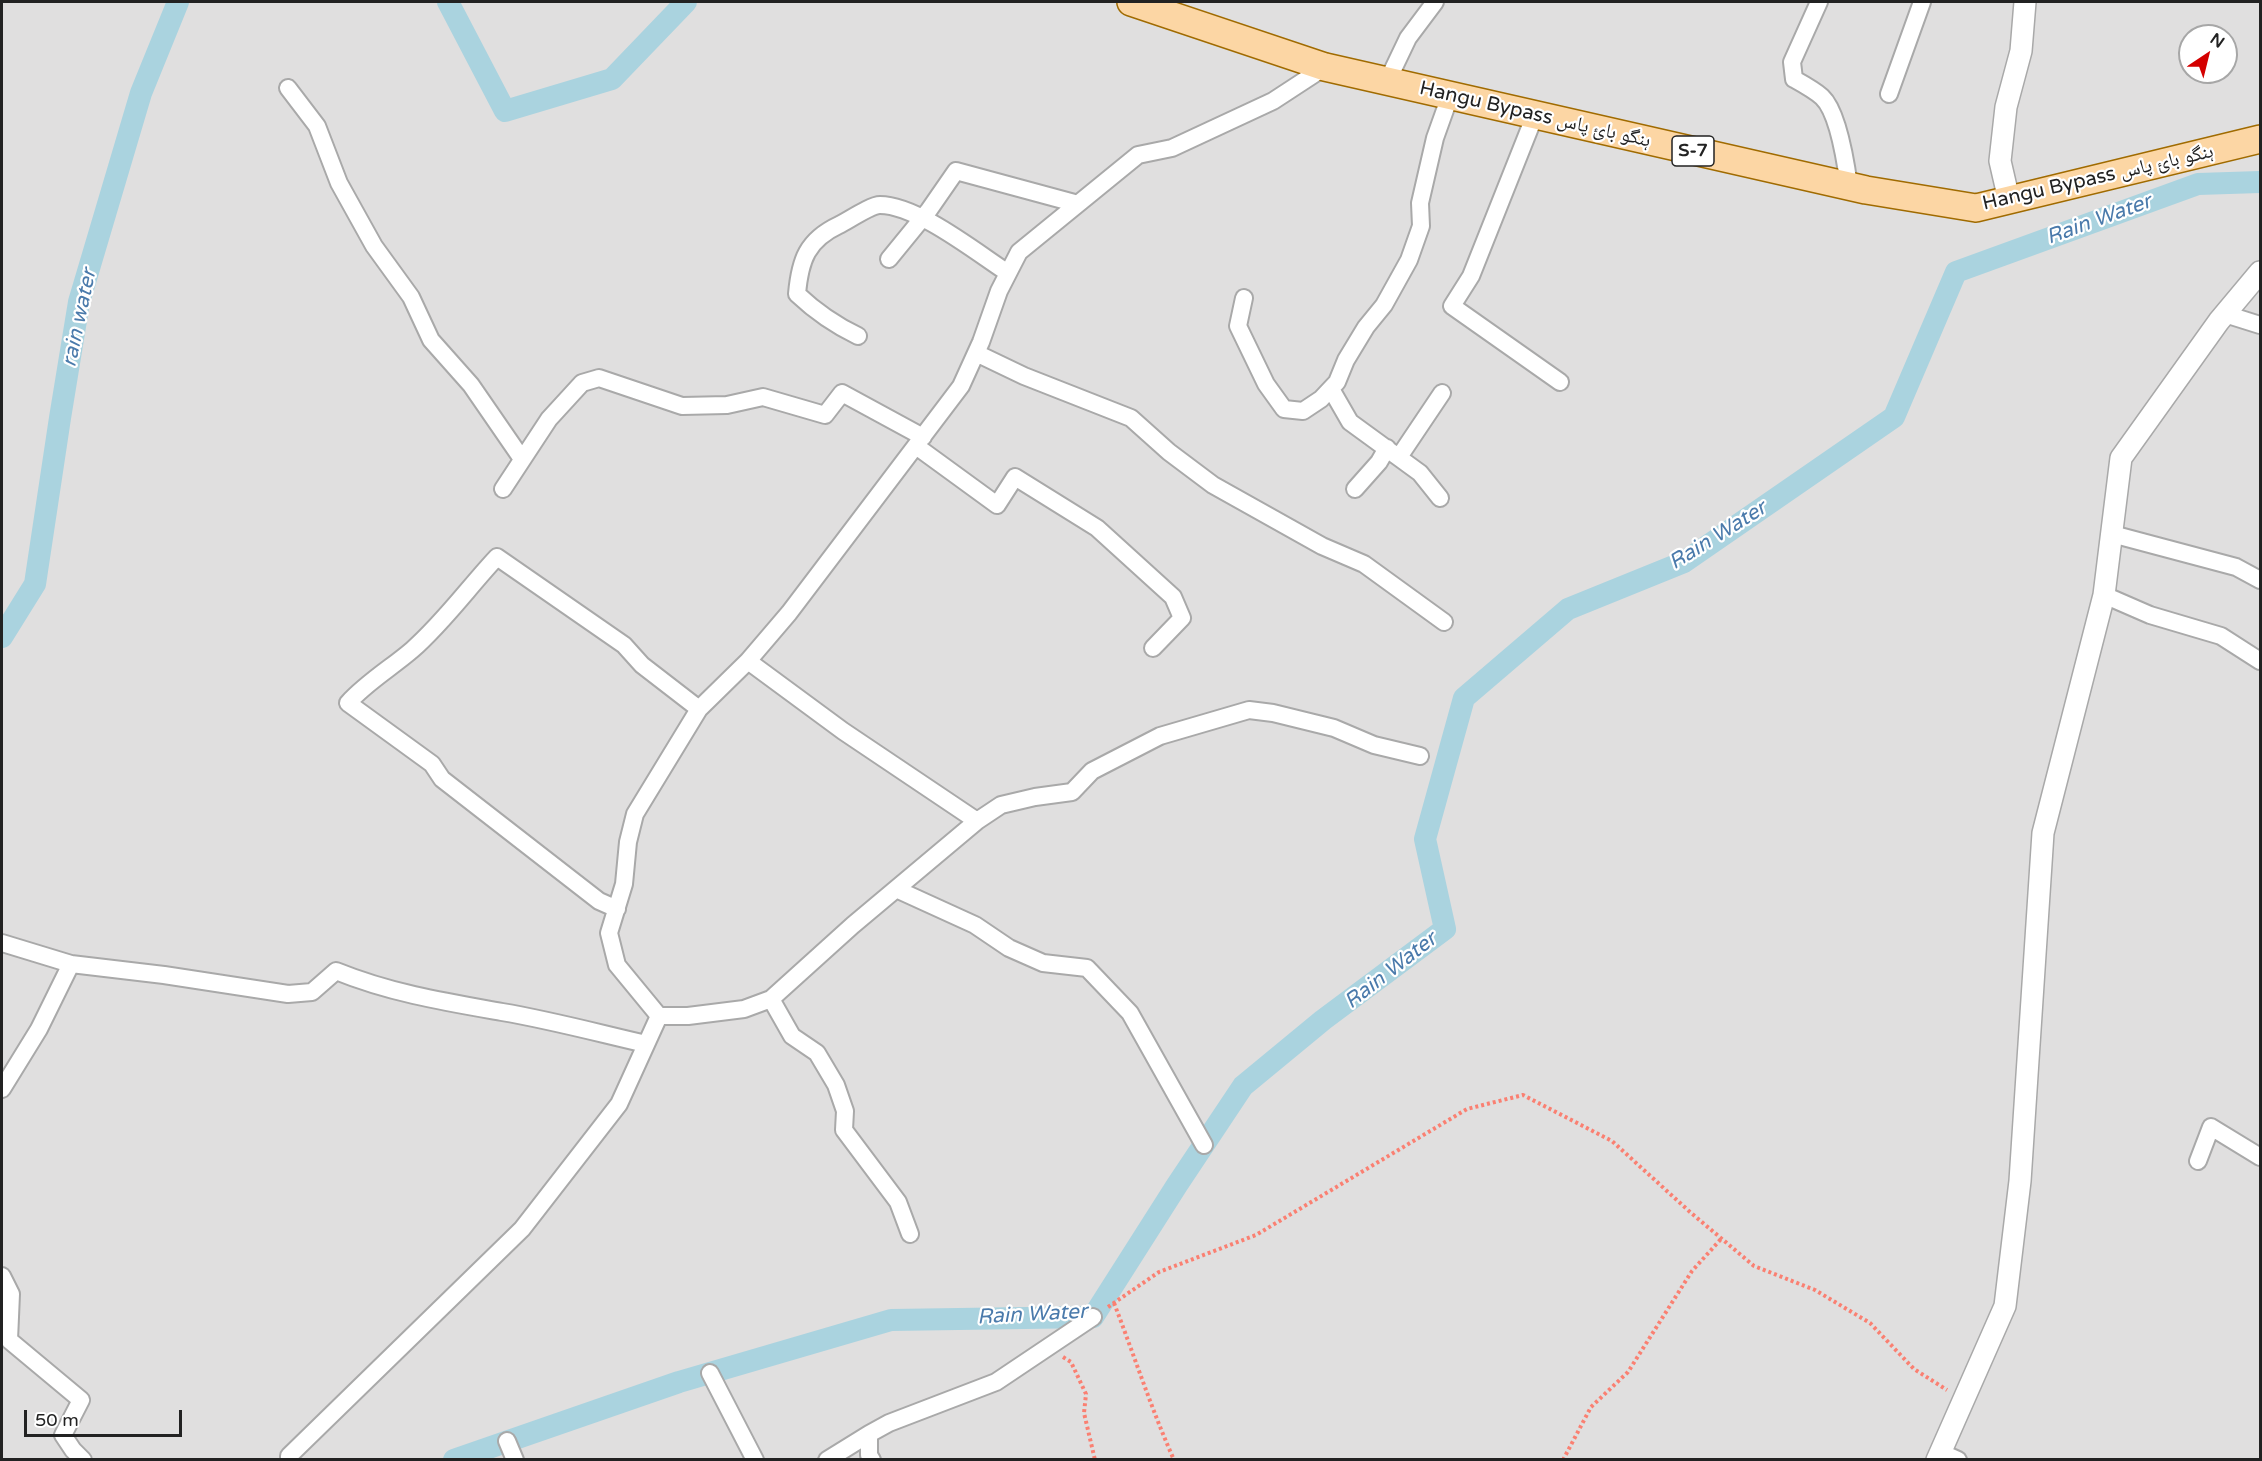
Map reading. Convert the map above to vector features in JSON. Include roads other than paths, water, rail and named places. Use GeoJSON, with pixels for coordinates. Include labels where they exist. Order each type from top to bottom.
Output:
{"type":"FeatureCollection","features":[{"type":"Feature","properties":{"kind":"main road","name":"Hangu Bypass ہنگو بائ پاس"},"geometry":{"type":"LineString","coordinates":[[1138,2],[1325,68],[1850,186],[1976,208],[2260,139]]}},
{"type":"Feature","properties":{"kind":"street"},"geometry":{"type":"LineString","coordinates":[[1387,82],[1408,38],[1435,2]]}},
{"type":"Feature","properties":{"kind":"street"},"geometry":{"type":"LineString","coordinates":[[1819,2],[1792,62],[1794,79],[1822,96],[1830,106],[1845,157],[1850,186]]}},
{"type":"Feature","properties":{"kind":"street"},"geometry":{"type":"LineString","coordinates":[[1889,94],[1922,2]]}},
{"type":"Feature","properties":{"kind":"street"},"geometry":{"type":"LineString","coordinates":[[2009,200],[2000,161],[2006,107],[2021,51],[2025,2]]}},
{"type":"Feature","properties":{"kind":"street"},"geometry":{"type":"LineString","coordinates":[[659,1016],[617,965],[609,933],[624,884],[628,842],[635,814],[699,709],[748,661],[789,613],[961,386],[999,291],[1019,252],[1138,155],[1172,148],[1273,101],[1325,68]]}},
{"type":"Feature","properties":{"kind":"street"},"geometry":{"type":"LineString","coordinates":[[288,88],[317,126],[339,183],[374,246],[411,297],[431,340],[471,385],[522,459]]}},
{"type":"Feature","properties":{"kind":"street"},"geometry":{"type":"LineString","coordinates":[[1244,297],[1238,326],[1266,384],[1284,409],[1303,411],[1321,399],[1337,382],[1346,360],[1366,327],[1384,305],[1409,260],[1421,226],[1420,203],[1435,138],[1450,96]]}},
{"type":"Feature","properties":{"kind":"street"},"geometry":{"type":"LineString","coordinates":[[1535,115],[1471,276],[1452,306],[1560,382]]}},
{"type":"Feature","properties":{"kind":"street"},"geometry":{"type":"LineString","coordinates":[[889,260],[956,171],[1077,204]]}},
{"type":"Feature","properties":{"kind":"street"},"geometry":{"type":"LineString","coordinates":[[858,336],[812,308],[797,294],[799,271],[808,249],[825,232],[878,205],[904,209],[1008,273]]}},
{"type":"Feature","properties":{"kind":"street"},"geometry":{"type":"LineString","coordinates":[[1945,1457],[1963,1400],[2005,1306],[2020,1181],[2043,833],[2104,595],[2121,458],[2225,314],[2260,272]]}},
{"type":"Feature","properties":{"kind":"street"},"geometry":{"type":"LineString","coordinates":[[2225,314],[2260,325]]}},
{"type":"Feature","properties":{"kind":"street"},"geometry":{"type":"LineString","coordinates":[[976,353],[1024,376],[1131,418],[1169,452],[1213,485],[1322,546],[1364,564],[1443,622]]}},
{"type":"Feature","properties":{"kind":"street"},"geometry":{"type":"LineString","coordinates":[[503,489],[549,419],[582,383],[599,378],[682,406],[727,405],[763,397],[825,415],[842,393],[920,441],[997,505],[1015,477],[1097,528],[1173,597],[1182,618],[1153,648]]}},
{"type":"Feature","properties":{"kind":"street"},"geometry":{"type":"LineString","coordinates":[[1331,389],[1350,422],[1420,473],[1440,498]]}},
{"type":"Feature","properties":{"kind":"street"},"geometry":{"type":"LineString","coordinates":[[1355,489],[1379,462],[1393,452],[1442,393]]}},
{"type":"Feature","properties":{"kind":"street"},"geometry":{"type":"LineString","coordinates":[[2112,534],[2236,567],[2260,580]]}},
{"type":"Feature","properties":{"kind":"street"},"geometry":{"type":"LineString","coordinates":[[617,909],[599,901],[442,780],[432,764],[348,703],[364,686],[412,650],[448,615],[496,557],[624,645],[642,665],[699,709]]}},
{"type":"Feature","properties":{"kind":"street"},"geometry":{"type":"LineString","coordinates":[[2104,595],[2150,615],[2221,636],[2260,661]]}},
{"type":"Feature","properties":{"kind":"street"},"geometry":{"type":"LineString","coordinates":[[748,661],[843,732],[977,821]]}},
{"type":"Feature","properties":{"kind":"street"},"geometry":{"type":"LineString","coordinates":[[659,1016],[688,1016],[744,1009],[771,999],[977,821],[1001,806],[1035,797],[1072,792],[1092,771],[1160,736],[1249,711],[1273,713],[1334,728],[1374,745],[1420,756]]}},
{"type":"Feature","properties":{"kind":"street"},"geometry":{"type":"LineString","coordinates":[[896,889],[975,925],[1009,948],[1043,963],[1087,968],[1130,1013],[1204,1145]]}},
{"type":"Feature","properties":{"kind":"street"},"geometry":{"type":"LineString","coordinates":[[2,944],[71,964],[164,975],[288,994],[312,992],[336,971],[368,984],[434,1001],[504,1012],[646,1044]]}},
{"type":"Feature","properties":{"kind":"street"},"geometry":{"type":"LineString","coordinates":[[2,1089],[39,1029],[71,964]]}},
{"type":"Feature","properties":{"kind":"street"},"geometry":{"type":"LineString","coordinates":[[771,999],[792,1036],[817,1053],[836,1085],[845,1111],[844,1130],[898,1202],[910,1234]]}},
{"type":"Feature","properties":{"kind":"street"},"geometry":{"type":"LineString","coordinates":[[289,1460],[289,1456],[348,1396],[522,1229],[619,1104],[659,1016]]}},
{"type":"Feature","properties":{"kind":"street"},"geometry":{"type":"LineString","coordinates":[[2198,1161],[2211,1127],[2260,1157]]}},
{"type":"Feature","properties":{"kind":"street"},"geometry":{"type":"LineString","coordinates":[[2,1276],[10,1294],[9,1340],[81,1400],[63,1435],[83,1460]]}},
{"type":"Feature","properties":{"kind":"street"},"geometry":{"type":"LineString","coordinates":[[827,1460],[889,1423],[996,1382],[1093,1317]]}},
{"type":"Feature","properties":{"kind":"street"},"geometry":{"type":"LineString","coordinates":[[710,1373],[755,1460]]}},
{"type":"Feature","properties":{"kind":"street"},"geometry":{"type":"LineString","coordinates":[[869,1434],[869,1455],[872,1460]]}},
{"type":"Feature","properties":{"kind":"street"},"geometry":{"type":"LineString","coordinates":[[507,1442],[515,1460]]}},
{"type":"Feature","properties":{"kind":"waterway","name":"rain water"},"geometry":{"type":"LineString","coordinates":[[2,637],[35,584],[79,302],[141,93],[178,2]]}},
{"type":"Feature","properties":{"kind":"waterway","name":"rain water"},"geometry":{"type":"LineString","coordinates":[[448,2],[505,111],[612,79],[686,2]]}},
{"type":"Feature","properties":{"kind":"waterway","name":"Rain Water"},"geometry":{"type":"LineString","coordinates":[[454,1460],[679,1382],[891,1320],[1093,1317],[1243,1086],[1323,1020],[1445,929],[1425,839],[1464,698],[1568,609],[1684,562],[1894,417],[1956,272],[2198,184],[2260,182]]}}]}
